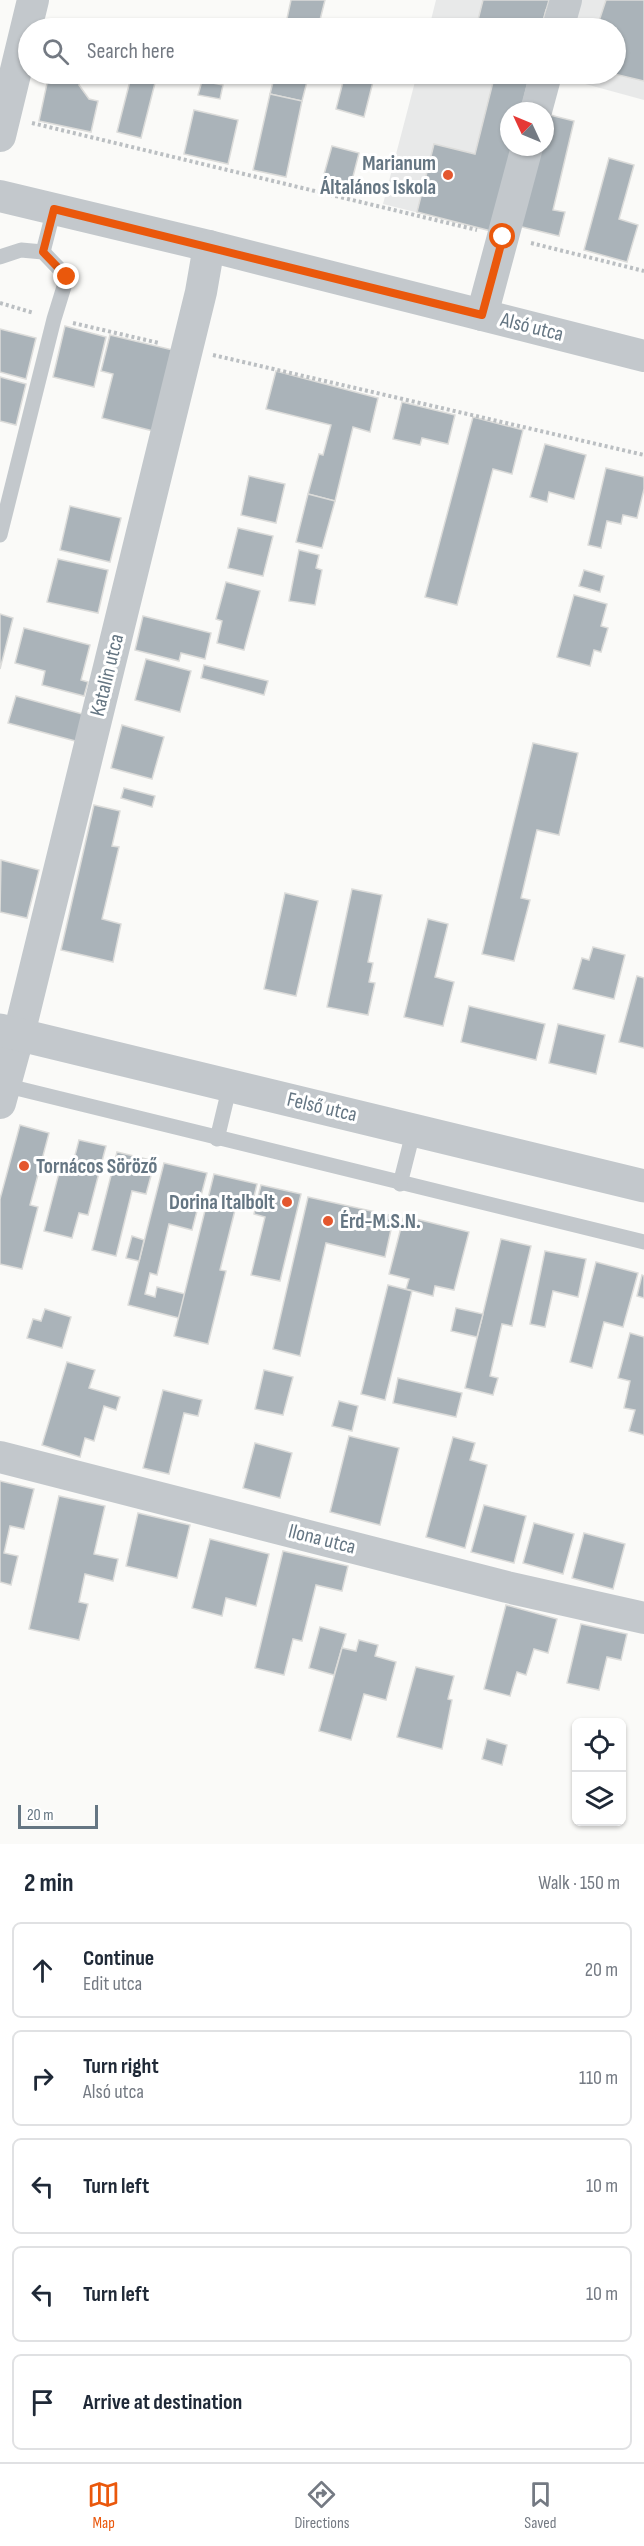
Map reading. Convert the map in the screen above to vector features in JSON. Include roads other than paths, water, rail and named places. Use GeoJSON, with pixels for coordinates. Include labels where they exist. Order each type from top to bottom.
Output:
{"type":"FeatureCollection","features":[{"type":"Feature","properties":{"kind":"street"},"geometry":{"type":"LineString","coordinates":[[29,18],[33,0]]}},
{"type":"Feature","properties":{"kind":"street"},"geometry":{"type":"LineString","coordinates":[[561,18],[566,0]]}},
{"type":"Feature","properties":{"kind":"street"},"geometry":{"type":"LineString","coordinates":[[2,126],[18,61]]}},
{"type":"Feature","properties":{"kind":"street"},"geometry":{"type":"LineString","coordinates":[[538,102],[543,84]]}},
{"type":"Feature","properties":{"kind":"street"},"geometry":{"type":"LineString","coordinates":[[482,315],[525,156]]}},
{"type":"Feature","properties":{"kind":"street","name":"Alsó utca"},"geometry":{"type":"LineString","coordinates":[[0,196],[209,246],[644,356]]}},
{"type":"Feature","properties":{"kind":"street","name":"Katalin utca"},"geometry":{"type":"LineString","coordinates":[[2,1090],[10,1032],[187,349],[209,246]]}},
{"type":"Feature","properties":{"kind":"street","name":"Felső utca"},"geometry":{"type":"LineString","coordinates":[[10,1032],[414,1128],[644,1186]]}},
{"type":"Feature","properties":{"kind":"street","name":"Ilona utca"},"geometry":{"type":"LineString","coordinates":[[0,1457],[507,1587],[644,1618]]}},
{"type":"Feature","properties":{"kind":"lane"},"geometry":{"type":"LineString","coordinates":[[43,252],[54,209]]}},
{"type":"Feature","properties":{"kind":"lane"},"geometry":{"type":"LineString","coordinates":[[0,257],[21,250],[43,252],[67,277],[54,319],[0,535]]}},
{"type":"Feature","properties":{"kind":"lane"},"geometry":{"type":"LineString","coordinates":[[217,1139],[230,1085]]}},
{"type":"Feature","properties":{"kind":"lane"},"geometry":{"type":"LineString","coordinates":[[2,1090],[217,1139],[644,1242]]}},
{"type":"Feature","properties":{"kind":"lane"},"geometry":{"type":"LineString","coordinates":[[400,1184],[414,1128]]}},
{"type":"Feature","properties":{"kind":"place","name":"Marianum Általános Iskola"},"geometry":{"type":"Point","coordinates":[448,175]}},
{"type":"Feature","properties":{"kind":"place","name":"Tornácos Söröző"},"geometry":{"type":"Point","coordinates":[24,1166]}},
{"type":"Feature","properties":{"kind":"place","name":"Dorina Italbolt"},"geometry":{"type":"Point","coordinates":[287,1202]}},
{"type":"Feature","properties":{"kind":"place","name":"Érd-M.S.N."},"geometry":{"type":"Point","coordinates":[328,1221]}}]}
